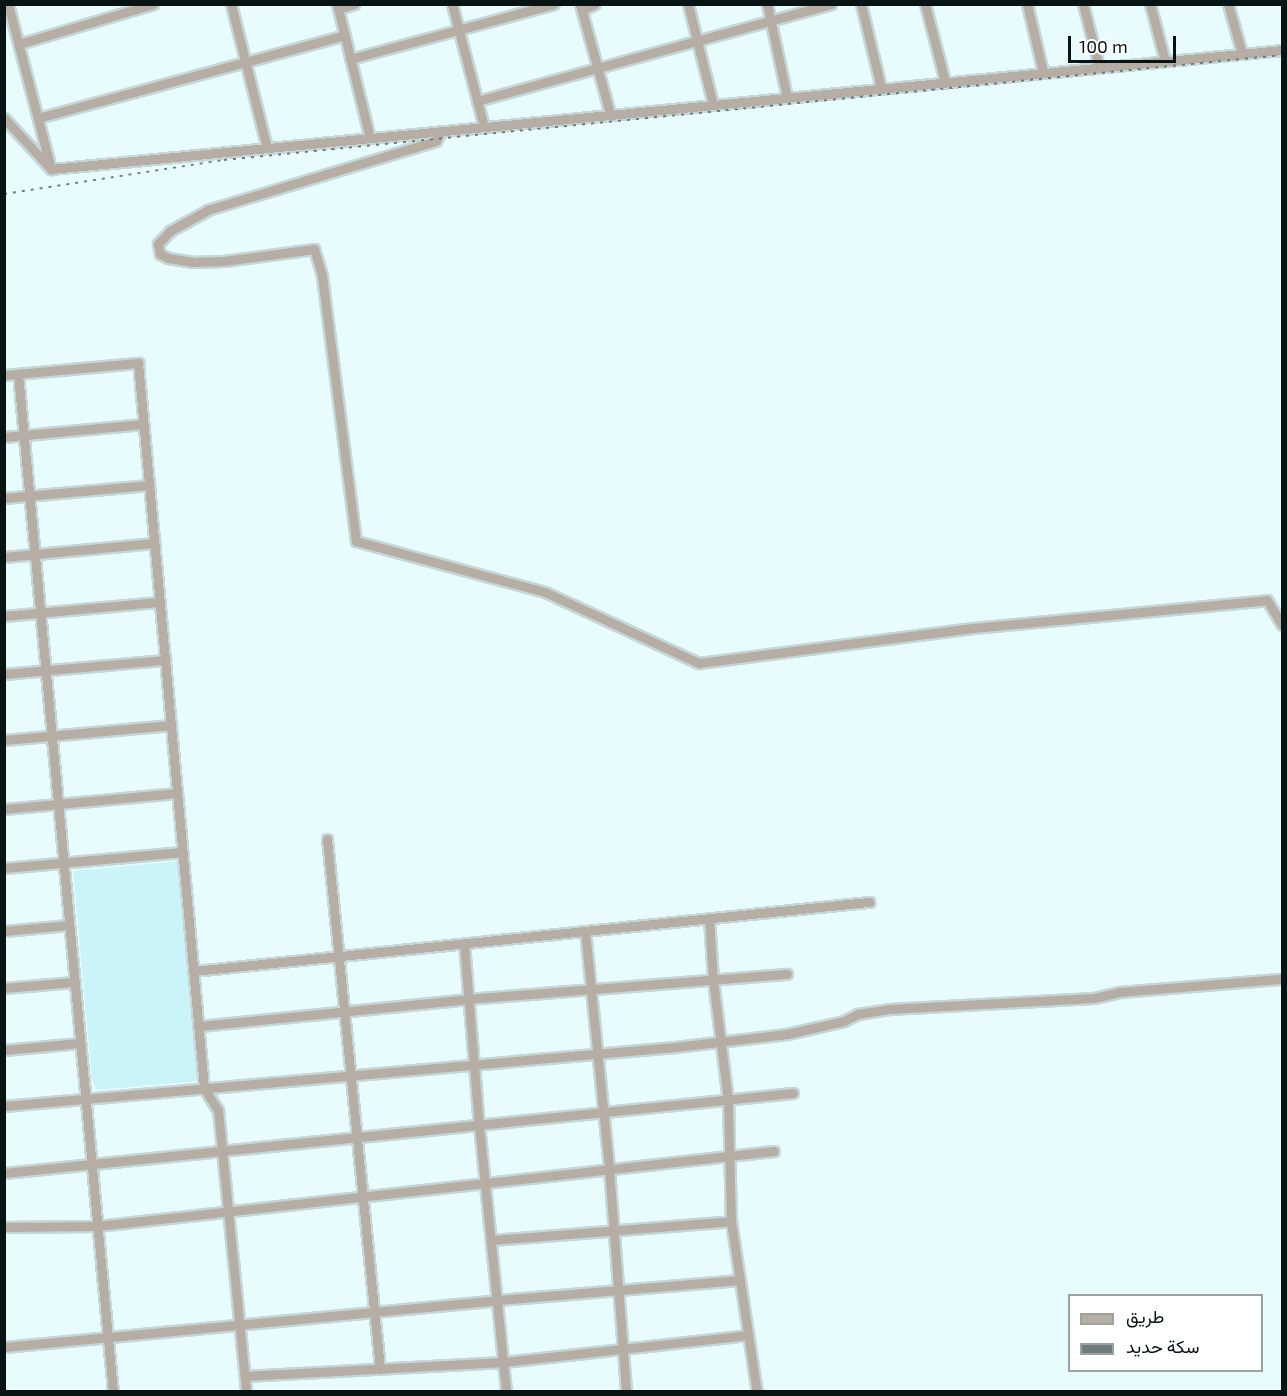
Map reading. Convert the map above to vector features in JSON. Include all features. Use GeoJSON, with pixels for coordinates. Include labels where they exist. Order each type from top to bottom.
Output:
{"type":"FeatureCollection","features":[{"type":"Feature","properties":{"kind":"street"},"geometry":{"type":"LineString","coordinates":[[8,4],[51,169]]}},
{"type":"Feature","properties":{"kind":"street"},"geometry":{"type":"LineString","coordinates":[[19,44],[153,4]]}},
{"type":"Feature","properties":{"kind":"street"},"geometry":{"type":"LineString","coordinates":[[231,4],[267,148]]}},
{"type":"Feature","properties":{"kind":"street"},"geometry":{"type":"LineString","coordinates":[[354,4],[338,7],[370,138]]}},
{"type":"Feature","properties":{"kind":"street"},"geometry":{"type":"LineString","coordinates":[[452,4],[484,127]]}},
{"type":"Feature","properties":{"kind":"street"},"geometry":{"type":"LineString","coordinates":[[351,59],[459,32],[554,4]]}},
{"type":"Feature","properties":{"kind":"street"},"geometry":{"type":"LineString","coordinates":[[595,4],[581,7],[610,114]]}},
{"type":"Feature","properties":{"kind":"street"},"geometry":{"type":"LineString","coordinates":[[687,4],[713,104]]}},
{"type":"Feature","properties":{"kind":"street"},"geometry":{"type":"LineString","coordinates":[[767,4],[787,97]]}},
{"type":"Feature","properties":{"kind":"street"},"geometry":{"type":"LineString","coordinates":[[477,101],[598,70],[831,4]]}},
{"type":"Feature","properties":{"kind":"street"},"geometry":{"type":"LineString","coordinates":[[861,4],[881,88]]}},
{"type":"Feature","properties":{"kind":"street"},"geometry":{"type":"LineString","coordinates":[[925,4],[945,82]]}},
{"type":"Feature","properties":{"kind":"street"},"geometry":{"type":"LineString","coordinates":[[1027,4],[1043,72]]}},
{"type":"Feature","properties":{"kind":"street"},"geometry":{"type":"LineString","coordinates":[[1083,4],[1099,67]]}},
{"type":"Feature","properties":{"kind":"street"},"geometry":{"type":"LineString","coordinates":[[1150,4],[1165,61]]}},
{"type":"Feature","properties":{"kind":"street"},"geometry":{"type":"LineString","coordinates":[[1228,4],[1242,54]]}},
{"type":"Feature","properties":{"kind":"street"},"geometry":{"type":"LineString","coordinates":[[38,118],[245,60],[345,35]]}},
{"type":"Feature","properties":{"kind":"street"},"geometry":{"type":"LineString","coordinates":[[51,169],[1282,50]]}},
{"type":"Feature","properties":{"kind":"street"},"geometry":{"type":"LineString","coordinates":[[4,118],[51,169]]}},
{"type":"Feature","properties":{"kind":"street"},"geometry":{"type":"LineString","coordinates":[[441,131],[436,141],[208,210],[170,231],[158,244],[160,254],[168,258],[192,262],[224,261],[314,249],[322,276],[356,541],[545,592],[699,663],[973,628],[1267,600],[1282,625]]}},
{"type":"Feature","properties":{"kind":"street"},"geometry":{"type":"LineString","coordinates":[[4,375],[138,363],[204,1088],[218,1110],[246,1392]]}},
{"type":"Feature","properties":{"kind":"street"},"geometry":{"type":"LineString","coordinates":[[18,374],[112,1392]]}},
{"type":"Feature","properties":{"kind":"street"},"geometry":{"type":"LineString","coordinates":[[4,437],[143,424]]}},
{"type":"Feature","properties":{"kind":"street"},"geometry":{"type":"LineString","coordinates":[[4,498],[149,484]]}},
{"type":"Feature","properties":{"kind":"street"},"geometry":{"type":"LineString","coordinates":[[4,557],[154,543]]}},
{"type":"Feature","properties":{"kind":"street"},"geometry":{"type":"LineString","coordinates":[[4,616],[159,602]]}},
{"type":"Feature","properties":{"kind":"street"},"geometry":{"type":"LineString","coordinates":[[4,674],[165,660]]}},
{"type":"Feature","properties":{"kind":"street"},"geometry":{"type":"LineString","coordinates":[[4,740],[171,724]]}},
{"type":"Feature","properties":{"kind":"street"},"geometry":{"type":"LineString","coordinates":[[4,808],[177,793]]}},
{"type":"Feature","properties":{"kind":"street"},"geometry":{"type":"LineString","coordinates":[[327,839],[352,1075],[355,1138],[380,1369]]}},
{"type":"Feature","properties":{"kind":"street"},"geometry":{"type":"LineString","coordinates":[[4,868],[182,852]]}},
{"type":"Feature","properties":{"kind":"street"},"geometry":{"type":"LineString","coordinates":[[194,971],[868,902]]}},
{"type":"Feature","properties":{"kind":"street"},"geometry":{"type":"LineString","coordinates":[[709,918],[713,980],[728,1100],[731,1221],[757,1392]]}},
{"type":"Feature","properties":{"kind":"street"},"geometry":{"type":"LineString","coordinates":[[4,930],[69,925]]}},
{"type":"Feature","properties":{"kind":"street"},"geometry":{"type":"LineString","coordinates":[[585,932],[609,1169],[626,1392]]}},
{"type":"Feature","properties":{"kind":"street"},"geometry":{"type":"LineString","coordinates":[[464,944],[479,1125],[487,1183],[506,1392]]}},
{"type":"Feature","properties":{"kind":"street"},"geometry":{"type":"LineString","coordinates":[[199,1026],[468,999],[787,974]]}},
{"type":"Feature","properties":{"kind":"street"},"geometry":{"type":"LineString","coordinates":[[4,1106],[720,1042],[787,1034],[844,1021],[858,1014],[889,1009],[1094,998],[1119,992],[1282,979]]}},
{"type":"Feature","properties":{"kind":"street"},"geometry":{"type":"LineString","coordinates":[[4,988],[74,982]]}},
{"type":"Feature","properties":{"kind":"street"},"geometry":{"type":"LineString","coordinates":[[4,1050],[80,1043]]}},
{"type":"Feature","properties":{"kind":"street"},"geometry":{"type":"LineString","coordinates":[[4,1173],[794,1093]]}},
{"type":"Feature","properties":{"kind":"street"},"geometry":{"type":"LineString","coordinates":[[4,1227],[97,1226],[228,1210],[362,1199],[774,1151]]}},
{"type":"Feature","properties":{"kind":"street"},"geometry":{"type":"LineString","coordinates":[[492,1240],[731,1221]]}},
{"type":"Feature","properties":{"kind":"street"},"geometry":{"type":"LineString","coordinates":[[4,1347],[498,1300],[740,1280]]}},
{"type":"Feature","properties":{"kind":"street"},"geometry":{"type":"LineString","coordinates":[[245,1376],[504,1362],[748,1335]]}},
{"type":"Feature","properties":{"kind":"shaded area"},"geometry":{"type":"Polygon","coordinates":[[[179,861],[200,1081],[97,1090],[92,1080],[73,871],[179,861]]]}},
{"type":"Feature","properties":{"kind":"railway"},"geometry":{"type":"LineString","coordinates":[[4,194],[224,160],[1282,55]]}}]}
